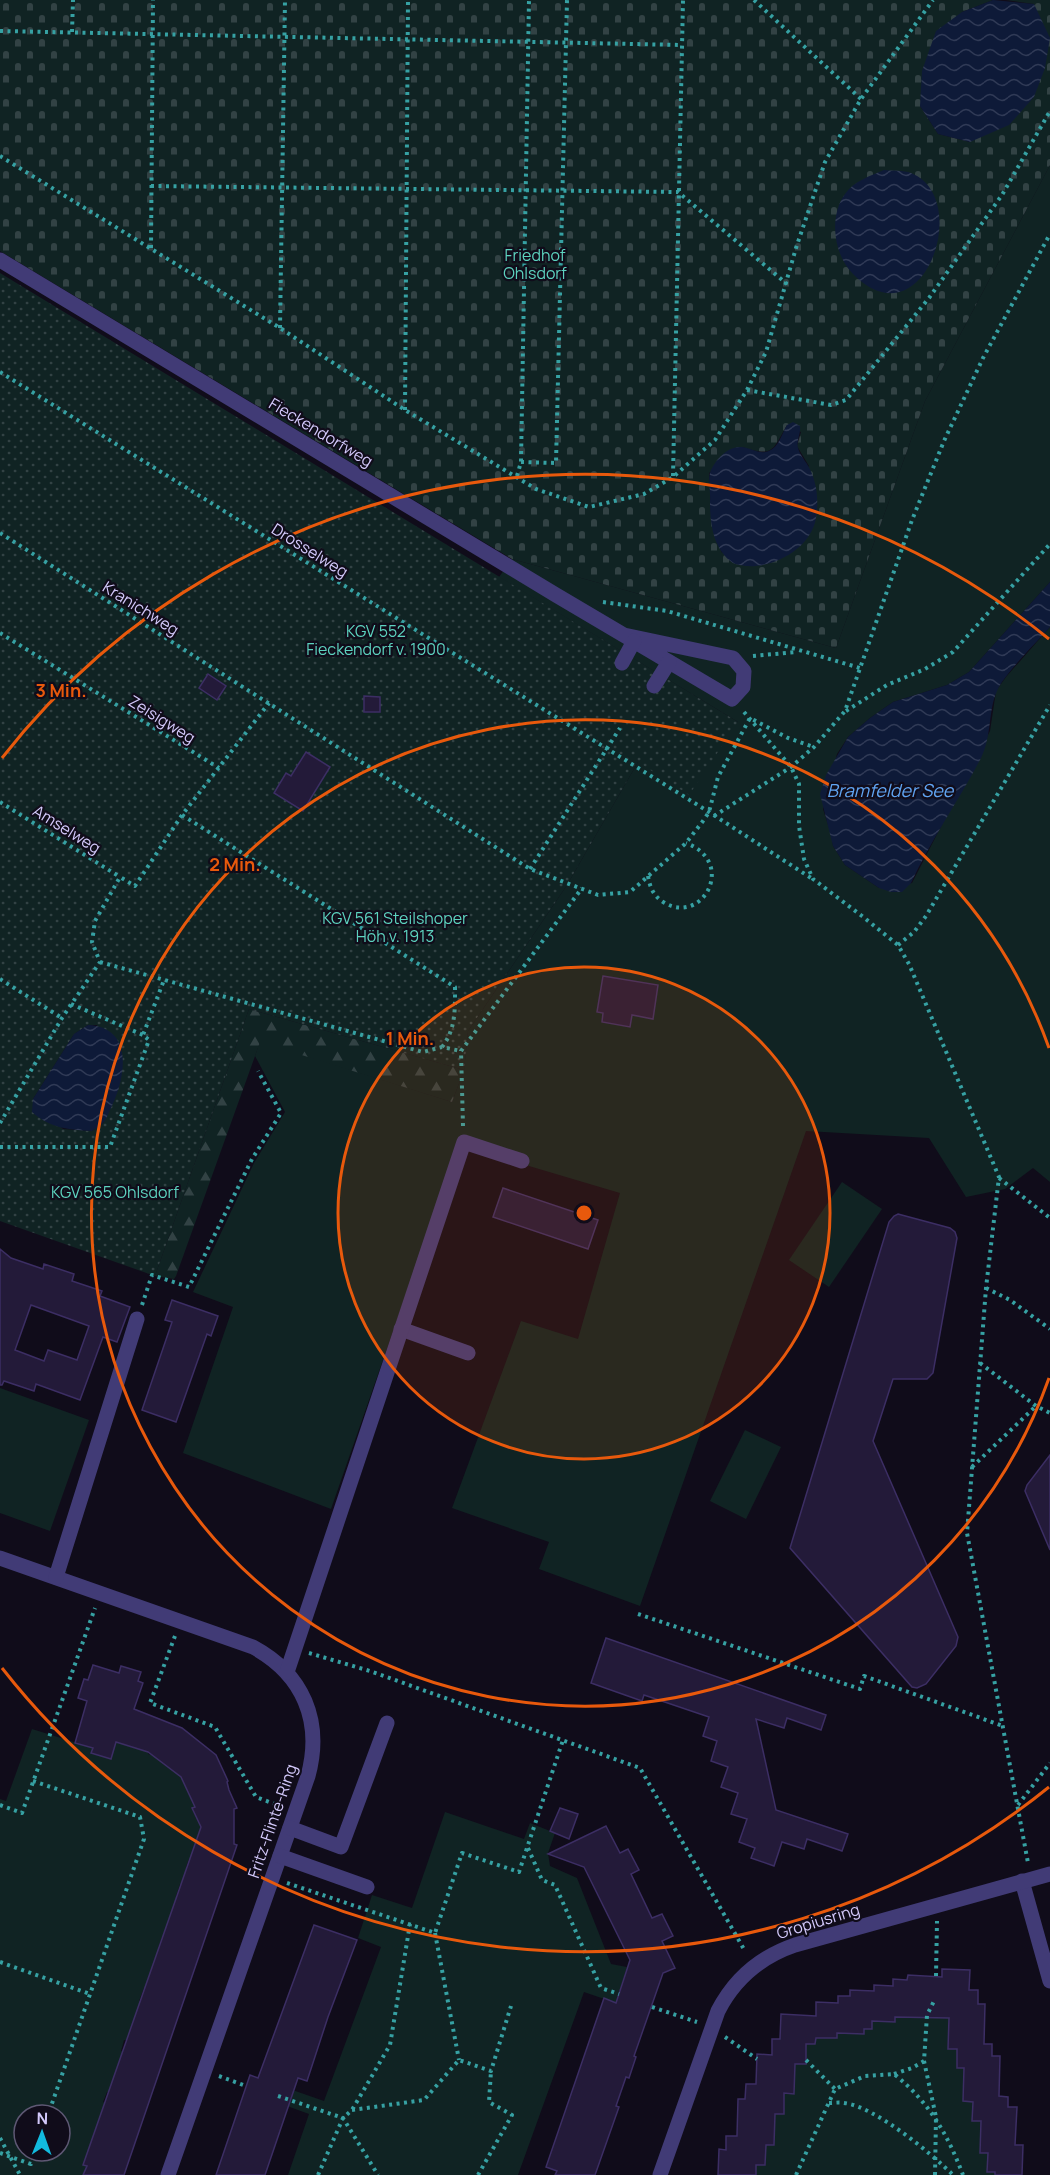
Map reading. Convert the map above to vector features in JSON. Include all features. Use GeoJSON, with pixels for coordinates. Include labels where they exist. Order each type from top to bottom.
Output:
{"type":"FeatureCollection","features":[{"type":"Feature","properties":{"kind":"street","name":"Fieckendorfweg"},"geometry":{"type":"LineString","coordinates":[[0,260],[732,699]]}},
{"type":"Feature","properties":{"kind":"street","name":"Fieckendorfweg"},"geometry":{"type":"LineString","coordinates":[[629,638],[733,658]]}},
{"type":"Feature","properties":{"kind":"street"},"geometry":{"type":"LineString","coordinates":[[622,663],[629,638]]}},
{"type":"Feature","properties":{"kind":"street"},"geometry":{"type":"LineString","coordinates":[[732,699],[743,687],[745,677],[741,666],[733,658]]}},
{"type":"Feature","properties":{"kind":"street"},"geometry":{"type":"LineString","coordinates":[[654,686],[669,662]]}},
{"type":"Feature","properties":{"kind":"street"},"geometry":{"type":"LineString","coordinates":[[287,1672],[464,1142],[522,1161]]}},
{"type":"Feature","properties":{"kind":"street"},"geometry":{"type":"LineString","coordinates":[[56,1577],[137,1319]]}},
{"type":"Feature","properties":{"kind":"street"},"geometry":{"type":"LineString","coordinates":[[401,1329],[468,1353]]}},
{"type":"Feature","properties":{"kind":"street","name":"Fritz-Flinte-Ring"},"geometry":{"type":"LineString","coordinates":[[0,1558],[253,1647],[272,1658],[287,1672],[305,1701],[313,1733],[311,1766],[168,2175]]}},
{"type":"Feature","properties":{"kind":"street"},"geometry":{"type":"LineString","coordinates":[[290,1828],[341,1847],[387,1723]]}},
{"type":"Feature","properties":{"kind":"street"},"geometry":{"type":"LineString","coordinates":[[280,1856],[367,1887]]}},
{"type":"Feature","properties":{"kind":"street","name":"Gropiusring"},"geometry":{"type":"LineString","coordinates":[[660,2175],[718,2011],[730,1990],[754,1966],[773,1954],[795,1945],[1050,1874]]}},
{"type":"Feature","properties":{"kind":"street"},"geometry":{"type":"LineString","coordinates":[[1027,1880],[1050,1982]]}},
{"type":"Feature","properties":{"kind":"path"},"geometry":{"type":"LineString","coordinates":[[72,32],[73,0]]}},
{"type":"Feature","properties":{"kind":"path"},"geometry":{"type":"LineString","coordinates":[[151,249],[153,0]]}},
{"type":"Feature","properties":{"kind":"path"},"geometry":{"type":"LineString","coordinates":[[280,328],[285,0]]}},
{"type":"Feature","properties":{"kind":"path"},"geometry":{"type":"LineString","coordinates":[[405,410],[408,0]]}},
{"type":"Feature","properties":{"kind":"path"},"geometry":{"type":"LineString","coordinates":[[517,476],[521,462],[529,0]]}},
{"type":"Feature","properties":{"kind":"path"},"geometry":{"type":"LineString","coordinates":[[521,462],[556,463],[567,0]]}},
{"type":"Feature","properties":{"kind":"path"},"geometry":{"type":"LineString","coordinates":[[673,477],[683,0]]}},
{"type":"Feature","properties":{"kind":"path"},"geometry":{"type":"LineString","coordinates":[[754,0],[861,99]]}},
{"type":"Feature","properties":{"kind":"path"},"geometry":{"type":"LineString","coordinates":[[0,156],[280,328],[405,410],[536,489],[588,507],[644,494],[673,477],[715,440],[747,390],[766,352],[796,248],[825,162],[861,99],[933,0]]}},
{"type":"Feature","properties":{"kind":"path"},"geometry":{"type":"LineString","coordinates":[[0,31],[682,45]]}},
{"type":"Feature","properties":{"kind":"path"},"geometry":{"type":"LineString","coordinates":[[747,390],[831,405],[846,400],[936,288],[1002,195],[1050,111]]}},
{"type":"Feature","properties":{"kind":"path"},"geometry":{"type":"LineString","coordinates":[[151,186],[678,192],[787,284]]}},
{"type":"Feature","properties":{"kind":"path"},"geometry":{"type":"LineString","coordinates":[[845,711],[912,520],[944,441],[983,358],[1050,234]]}},
{"type":"Feature","properties":{"kind":"path","name":"Drosselweg"},"geometry":{"type":"LineString","coordinates":[[0,372],[709,812],[813,879],[898,945]]}},
{"type":"Feature","properties":{"kind":"path","name":"Kranichweg"},"geometry":{"type":"LineString","coordinates":[[0,533],[530,869],[598,895],[630,892],[648,876]]}},
{"type":"Feature","properties":{"kind":"path"},"geometry":{"type":"LineString","coordinates":[[714,816],[791,767],[814,747],[845,711],[887,685],[925,669],[953,652],[1050,544]]}},
{"type":"Feature","properties":{"kind":"path"},"geometry":{"type":"LineString","coordinates":[[600,601],[667,611],[860,668]]}},
{"type":"Feature","properties":{"kind":"path","name":"Zeisigweg"},"geometry":{"type":"LineString","coordinates":[[0,633],[219,769]]}},
{"type":"Feature","properties":{"kind":"path"},"geometry":{"type":"LineString","coordinates":[[733,658],[800,652]]}},
{"type":"Feature","properties":{"kind":"path"},"geometry":{"type":"LineString","coordinates":[[732,699],[791,767],[799,784],[799,826],[804,859],[813,879]]}},
{"type":"Feature","properties":{"kind":"path"},"geometry":{"type":"LineString","coordinates":[[100,962],[92,942],[95,921],[120,877],[135,886],[182,815],[269,703]]}},
{"type":"Feature","properties":{"kind":"path"},"geometry":{"type":"LineString","coordinates":[[1050,705],[926,916],[914,932],[898,945],[920,990],[999,1178],[1050,1218]]}},
{"type":"Feature","properties":{"kind":"path"},"geometry":{"type":"LineString","coordinates":[[1043,717],[1050,718]]}},
{"type":"Feature","properties":{"kind":"path"},"geometry":{"type":"LineString","coordinates":[[750,718],[788,738],[814,747]]}},
{"type":"Feature","properties":{"kind":"path"},"geometry":{"type":"LineString","coordinates":[[686,843],[704,853],[712,869],[712,879],[709,890],[703,898],[687,906],[672,906],[656,896],[648,876],[686,843],[709,812],[718,777],[750,718]]}},
{"type":"Feature","properties":{"kind":"path"},"geometry":{"type":"LineString","coordinates":[[530,869],[620,728]]}},
{"type":"Feature","properties":{"kind":"path","name":"Amselweg"},"geometry":{"type":"LineString","coordinates":[[0,802],[120,877]]}},
{"type":"Feature","properties":{"kind":"path"},"geometry":{"type":"LineString","coordinates":[[182,815],[455,987],[455,1018],[449,1038],[442,1047]]}},
{"type":"Feature","properties":{"kind":"path"},"geometry":{"type":"LineString","coordinates":[[464,1142],[461,1051],[582,888]]}},
{"type":"Feature","properties":{"kind":"path"},"geometry":{"type":"LineString","coordinates":[[100,962],[423,1052],[442,1047],[461,1051]]}},
{"type":"Feature","properties":{"kind":"path"},"geometry":{"type":"LineString","coordinates":[[0,1123],[62,1018],[100,962]]}},
{"type":"Feature","properties":{"kind":"path"},"geometry":{"type":"LineString","coordinates":[[0,979],[62,1018]]}},
{"type":"Feature","properties":{"kind":"path"},"geometry":{"type":"LineString","coordinates":[[143,1035],[164,980]]}},
{"type":"Feature","properties":{"kind":"path"},"geometry":{"type":"LineString","coordinates":[[0,1147],[110,1147],[149,1040],[143,1035],[71,1004]]}},
{"type":"Feature","properties":{"kind":"path"},"geometry":{"type":"LineString","coordinates":[[137,1319],[152,1275],[189,1287],[252,1159],[281,1113],[258,1071]]}},
{"type":"Feature","properties":{"kind":"path"},"geometry":{"type":"LineString","coordinates":[[999,1178],[986,1288],[967,1533],[1018,1806],[1027,1880]]}},
{"type":"Feature","properties":{"kind":"path"},"geometry":{"type":"LineString","coordinates":[[986,1288],[1010,1300],[1050,1329]]}},
{"type":"Feature","properties":{"kind":"path"},"geometry":{"type":"LineString","coordinates":[[980,1362],[1036,1406],[1050,1413]]}},
{"type":"Feature","properties":{"kind":"path"},"geometry":{"type":"LineString","coordinates":[[972,1467],[1036,1406]]}},
{"type":"Feature","properties":{"kind":"path"},"geometry":{"type":"LineString","coordinates":[[0,1805],[22,1813],[101,1593]]}},
{"type":"Feature","properties":{"kind":"path"},"geometry":{"type":"LineString","coordinates":[[639,1614],[860,1689],[864,1676],[1003,1726]]}},
{"type":"Feature","properties":{"kind":"path"},"geometry":{"type":"LineString","coordinates":[[180,1621],[150,1703],[215,1726],[256,1797],[295,1811]]}},
{"type":"Feature","properties":{"kind":"path"},"geometry":{"type":"LineString","coordinates":[[295,1648],[370,1671],[640,1768],[754,1966]]}},
{"type":"Feature","properties":{"kind":"path"},"geometry":{"type":"LineString","coordinates":[[459,2060],[435,1933],[462,1852],[519,1872],[563,1740]]}},
{"type":"Feature","properties":{"kind":"path"},"geometry":{"type":"LineString","coordinates":[[1018,1806],[1050,1763]]}},
{"type":"Feature","properties":{"kind":"path"},"geometry":{"type":"LineString","coordinates":[[33,1781],[140,1817],[144,1839],[52,2103]]}},
{"type":"Feature","properties":{"kind":"path"},"geometry":{"type":"LineString","coordinates":[[527,1848],[542,1880],[555,1885],[601,1988],[619,1994]]}},
{"type":"Feature","properties":{"kind":"path"},"geometry":{"type":"LineString","coordinates":[[272,1878],[435,1933]]}},
{"type":"Feature","properties":{"kind":"path"},"geometry":{"type":"LineString","coordinates":[[936,1976],[937,1905]]}},
{"type":"Feature","properties":{"kind":"path"},"geometry":{"type":"LineString","coordinates":[[318,2175],[343,2118],[352,2110],[390,2045],[410,1924]]}},
{"type":"Feature","properties":{"kind":"path"},"geometry":{"type":"LineString","coordinates":[[0,1962],[90,1994]]}},
{"type":"Feature","properties":{"kind":"path"},"geometry":{"type":"LineString","coordinates":[[935,1999],[927,2014],[924,2061],[936,2117],[963,2175]]}},
{"type":"Feature","properties":{"kind":"path"},"geometry":{"type":"LineString","coordinates":[[478,2175],[512,2115],[489,2102],[491,2071],[511,2006]]}},
{"type":"Feature","properties":{"kind":"path"},"geometry":{"type":"LineString","coordinates":[[652,2007],[712,2028],[757,2059]]}},
{"type":"Feature","properties":{"kind":"path"},"geometry":{"type":"LineString","coordinates":[[352,2110],[424,2100],[459,2060]]}},
{"type":"Feature","properties":{"kind":"path"},"geometry":{"type":"LineString","coordinates":[[459,2060],[491,2071]]}},
{"type":"Feature","properties":{"kind":"path"},"geometry":{"type":"LineString","coordinates":[[806,2060],[835,2089]]}},
{"type":"Feature","properties":{"kind":"path"},"geometry":{"type":"LineString","coordinates":[[796,2175],[835,2089],[865,2076],[894,2074],[924,2061]]}},
{"type":"Feature","properties":{"kind":"path"},"geometry":{"type":"LineString","coordinates":[[204,2071],[246,2086]]}},
{"type":"Feature","properties":{"kind":"path"},"geometry":{"type":"LineString","coordinates":[[894,2074],[913,2089],[936,2117],[935,2175]]}},
{"type":"Feature","properties":{"kind":"path"},"geometry":{"type":"LineString","coordinates":[[278,2096],[343,2118],[378,2175]]}},
{"type":"Feature","properties":{"kind":"path"},"geometry":{"type":"LineString","coordinates":[[830,2103],[845,2103],[878,2115],[935,2157],[953,2175]]}},
{"type":"Feature","properties":{"kind":"path"},"geometry":{"type":"LineString","coordinates":[[0,2138],[20,2175]]}},
{"type":"Feature","properties":{"kind":"path"},"geometry":{"type":"LineString","coordinates":[[0,2153],[11,2157]]}},
{"type":"Feature","properties":{"kind":"green space","name":"Friedhof Ohlsdorf"},"geometry":{"type":"Polygon","coordinates":[[[0,0],[993,0],[962,12],[920,106],[938,134],[970,142],[1034,4],[1006,0],[1050,0],[1050,165],[925,401],[836,648],[512,559],[0,251],[0,0]],[[787,425],[771,450],[760,451],[742,447],[709,473],[712,522],[722,553],[809,466],[797,446],[801,432],[787,425]]]}},
{"type":"Feature","properties":{"kind":"green space"},"geometry":{"type":"Polygon","coordinates":[[[1050,165],[1050,582],[969,672],[947,685],[893,702],[848,737],[837,754],[823,809],[833,846],[845,865],[879,888],[912,883],[990,731],[996,691],[1050,627],[1050,1182],[1033,1168],[1005,1189],[966,1197],[929,1138],[806,1131],[640,1606],[539,1569],[549,1542],[452,1508],[521,1321],[578,1339],[620,1193],[458,1145],[331,1509],[183,1453],[233,1307],[193,1292],[254,1163],[285,1112],[255,1056],[260,1041],[452,1102],[464,1070],[468,1031],[567,885],[638,762],[738,722],[499,577],[512,559],[836,648],[925,401],[1050,165]]]}},
{"type":"Feature","properties":{"kind":"green space"},"geometry":{"type":"Polygon","coordinates":[[[0,273],[738,722],[689,795],[638,762],[567,885],[468,1031],[464,1070],[249,1009],[155,1276],[0,1221],[0,273]],[[88,1025],[74,1034],[33,1099],[63,1129],[92,1131],[104,1122],[97,1025],[88,1025]]]}},
{"type":"Feature","properties":{"kind":"green space"},"geometry":{"type":"Polygon","coordinates":[[[249,1009],[464,1070],[452,1102],[260,1042],[176,1276],[174,1279],[155,1276],[249,1009]]]}},
{"type":"Feature","properties":{"kind":"green space"},"geometry":{"type":"Polygon","coordinates":[[[842,1182],[882,1209],[829,1287],[789,1260],[842,1182]]]}},
{"type":"Feature","properties":{"kind":"green space"},"geometry":{"type":"Polygon","coordinates":[[[0,1388],[89,1420],[50,1531],[0,1513],[0,1388]]]}},
{"type":"Feature","properties":{"kind":"green space"},"geometry":{"type":"Polygon","coordinates":[[[745,1430],[781,1447],[746,1519],[710,1501],[745,1430]]]}},
{"type":"Feature","properties":{"kind":"green space"},"geometry":{"type":"Polygon","coordinates":[[[32,1729],[93,1748],[91,1753],[110,1759],[116,1742],[137,1749],[150,1748],[148,1754],[158,1757],[158,1760],[167,1767],[171,1762],[185,1773],[197,1806],[192,1808],[196,1818],[202,1818],[203,1838],[197,1839],[193,1850],[197,1851],[194,1860],[189,1859],[186,1867],[190,1869],[184,1885],[180,1884],[176,1896],[180,1898],[169,1939],[162,1937],[158,1948],[162,1950],[148,1989],[144,1988],[139,2001],[144,2003],[131,2041],[124,2040],[121,2051],[127,2053],[113,2093],[107,2092],[103,2102],[109,2104],[88,2152],[92,2154],[84,2165],[87,2166],[83,2175],[0,2175],[0,1799],[6,1801],[32,1729]]]}},
{"type":"Feature","properties":{"kind":"green space"},"geometry":{"type":"Polygon","coordinates":[[[445,1812],[524,1839],[530,1823],[555,1833],[548,1853],[550,1866],[577,1878],[611,1964],[627,1967],[616,2003],[584,1992],[518,2175],[288,2175],[309,2114],[276,2102],[281,2086],[324,2101],[381,1947],[358,1938],[372,1895],[412,1908],[445,1812]]]}},
{"type":"Feature","properties":{"kind":"green space"},"geometry":{"type":"Polygon","coordinates":[[[917,1998],[941,2018],[949,2018],[948,2049],[957,2049],[957,2068],[964,2068],[963,2101],[973,2102],[972,2121],[981,2121],[980,2153],[988,2153],[987,2172],[995,2172],[995,2175],[756,2175],[756,2165],[765,2165],[766,2145],[774,2145],[775,2114],[784,2114],[784,2093],[794,2093],[795,2064],[805,2064],[806,2044],[815,2044],[816,2038],[837,2033],[864,2034],[864,2029],[872,2029],[872,2021],[895,2022],[895,2017],[916,2017],[917,1998]]]}},
{"type":"Feature","properties":{"kind":"water"},"geometry":{"type":"Polygon","coordinates":[[[993,0],[1034,4],[1050,38],[1045,68],[1034,97],[1009,125],[970,142],[938,134],[920,106],[922,71],[936,31],[962,12],[993,0]]]}},
{"type":"Feature","properties":{"kind":"water"},"geometry":{"type":"Polygon","coordinates":[[[884,170],[911,173],[929,187],[938,209],[939,235],[932,260],[919,280],[900,292],[878,291],[853,274],[846,266],[837,246],[835,224],[840,203],[845,194],[858,182],[884,170]]]}},
{"type":"Feature","properties":{"kind":"water"},"geometry":{"type":"Polygon","coordinates":[[[793,422],[800,426],[798,448],[813,477],[816,490],[817,511],[813,529],[799,547],[780,560],[757,566],[735,564],[721,551],[714,535],[710,510],[711,470],[716,461],[732,448],[742,447],[762,452],[769,451],[778,443],[787,425],[793,422]]]}},
{"type":"Feature","properties":{"kind":"water","name":"Bramfelder See"},"geometry":{"type":"Polygon","coordinates":[[[1050,582],[1050,627],[1013,667],[997,691],[981,758],[911,883],[902,892],[891,892],[879,888],[845,865],[833,846],[820,794],[826,775],[848,737],[870,718],[893,702],[947,685],[969,672],[1050,582]]]}},
{"type":"Feature","properties":{"kind":"water"},"geometry":{"type":"Polygon","coordinates":[[[88,1025],[103,1028],[113,1034],[119,1044],[123,1068],[112,1106],[104,1121],[92,1131],[68,1129],[45,1122],[32,1112],[33,1099],[74,1034],[88,1025]]]}},
{"type":"Feature","properties":{"kind":"building"},"geometry":{"type":"Polygon","coordinates":[[[208,674],[226,686],[217,700],[199,688],[208,674]]]}},
{"type":"Feature","properties":{"kind":"building"},"geometry":{"type":"Polygon","coordinates":[[[364,696],[380,697],[380,712],[364,712],[364,696]]]}},
{"type":"Feature","properties":{"kind":"building"},"geometry":{"type":"Polygon","coordinates":[[[306,752],[330,767],[303,811],[274,793],[286,773],[291,776],[306,752]]]}},
{"type":"Feature","properties":{"kind":"building"},"geometry":{"type":"Polygon","coordinates":[[[603,976],[658,985],[653,1019],[632,1015],[630,1027],[602,1022],[603,1013],[597,1012],[603,976]]]}},
{"type":"Feature","properties":{"kind":"building"},"geometry":{"type":"Polygon","coordinates":[[[503,1188],[598,1220],[588,1249],[493,1217],[503,1188]]]}},
{"type":"Feature","properties":{"kind":"building"},"geometry":{"type":"Polygon","coordinates":[[[898,1214],[950,1228],[955,1232],[957,1238],[933,1373],[927,1379],[893,1379],[873,1441],[958,1637],[956,1646],[926,1684],[917,1688],[912,1687],[790,1548],[889,1222],[898,1214]]]}},
{"type":"Feature","properties":{"kind":"building"},"geometry":{"type":"Polygon","coordinates":[[[0,1249],[11,1258],[43,1269],[44,1264],[74,1274],[72,1281],[102,1291],[100,1296],[130,1307],[117,1342],[103,1337],[80,1400],[36,1384],[34,1391],[4,1381],[0,1385],[0,1249]],[[31,1305],[15,1350],[44,1361],[48,1350],[77,1360],[89,1326],[31,1305]]]}},
{"type":"Feature","properties":{"kind":"building"},"geometry":{"type":"Polygon","coordinates":[[[172,1300],[218,1316],[211,1336],[207,1334],[176,1422],[142,1410],[172,1322],[165,1320],[172,1300]]]}},
{"type":"Feature","properties":{"kind":"building"},"geometry":{"type":"Polygon","coordinates":[[[1050,1455],[1050,1550],[1025,1491],[1050,1455]]]}},
{"type":"Feature","properties":{"kind":"building"},"geometry":{"type":"Polygon","coordinates":[[[606,1638],[826,1715],[821,1730],[787,1718],[784,1728],[756,1719],[776,1810],[848,1834],[842,1851],[807,1839],[804,1849],[782,1842],[774,1866],[751,1858],[755,1848],[739,1842],[747,1819],[731,1814],[738,1793],[721,1787],[728,1767],[711,1761],[717,1741],[703,1736],[709,1717],[644,1695],[642,1701],[591,1683],[606,1638]]]}},
{"type":"Feature","properties":{"kind":"building"},"geometry":{"type":"Polygon","coordinates":[[[93,1665],[119,1673],[121,1666],[141,1672],[138,1681],[143,1683],[134,1709],[182,1728],[216,1755],[237,1808],[234,1809],[234,1844],[237,1845],[124,2175],[83,2175],[87,2166],[83,2165],[201,1827],[192,1808],[195,1807],[181,1777],[148,1752],[116,1742],[111,1759],[91,1753],[93,1748],[75,1743],[87,1701],[78,1698],[84,1679],[88,1680],[93,1665]]]}},
{"type":"Feature","properties":{"kind":"building"},"geometry":{"type":"Polygon","coordinates":[[[560,1808],[578,1814],[569,1839],[550,1831],[560,1808]]]}},
{"type":"Feature","properties":{"kind":"building"},"geometry":{"type":"Polygon","coordinates":[[[606,1826],[620,1853],[628,1849],[639,1870],[631,1874],[652,1918],[662,1914],[673,1936],[662,1941],[675,1968],[663,1973],[634,2056],[636,2057],[629,2078],[626,2077],[616,2106],[619,2107],[595,2175],[555,2175],[557,2171],[546,2167],[604,1998],[616,2003],[630,1960],[584,1867],[548,1854],[606,1826]]]}},
{"type":"Feature","properties":{"kind":"building"},"geometry":{"type":"Polygon","coordinates":[[[314,1925],[357,1940],[307,2081],[298,2078],[265,2175],[216,2175],[250,2075],[258,2078],[314,1925]]]}},
{"type":"Feature","properties":{"kind":"building"},"geometry":{"type":"Polygon","coordinates":[[[942,1969],[970,1970],[969,1990],[978,1990],[978,2004],[985,2004],[984,2044],[992,2044],[992,2056],[1000,2056],[999,2096],[1008,2097],[1008,2107],[1017,2107],[1015,2145],[1023,2145],[1022,2175],[995,2175],[995,2172],[987,2172],[988,2153],[980,2153],[981,2121],[972,2121],[973,2102],[963,2101],[964,2068],[957,2068],[957,2049],[948,2049],[949,2018],[895,2017],[895,2022],[872,2021],[872,2029],[864,2029],[864,2034],[837,2033],[837,2038],[816,2038],[815,2044],[806,2044],[806,2064],[795,2064],[794,2094],[784,2093],[784,2114],[775,2114],[774,2145],[766,2145],[765,2165],[756,2165],[756,2175],[718,2175],[719,2149],[726,2150],[726,2136],[737,2136],[738,2099],[745,2099],[746,2084],[756,2084],[757,2054],[772,2055],[772,2039],[780,2039],[781,2014],[816,2016],[816,2002],[838,2003],[838,1996],[850,1996],[850,1990],[874,1991],[874,1985],[893,1986],[893,1979],[907,1980],[908,1975],[942,1977],[942,1969]]]}},
{"type":"Feature","properties":{"kind":"park label","name":"KGV 552 Fieckendorf v. 1900"},"geometry":{"type":"Point","coordinates":[376,640]}},
{"type":"Feature","properties":{"kind":"park label","name":"KGV 561 Steilshoper Höh v. 1913"},"geometry":{"type":"Point","coordinates":[395,927]}},
{"type":"Feature","properties":{"kind":"park label","name":"KGV 565 Ohlsdorf"},"geometry":{"type":"Point","coordinates":[115,1192]}}]}
